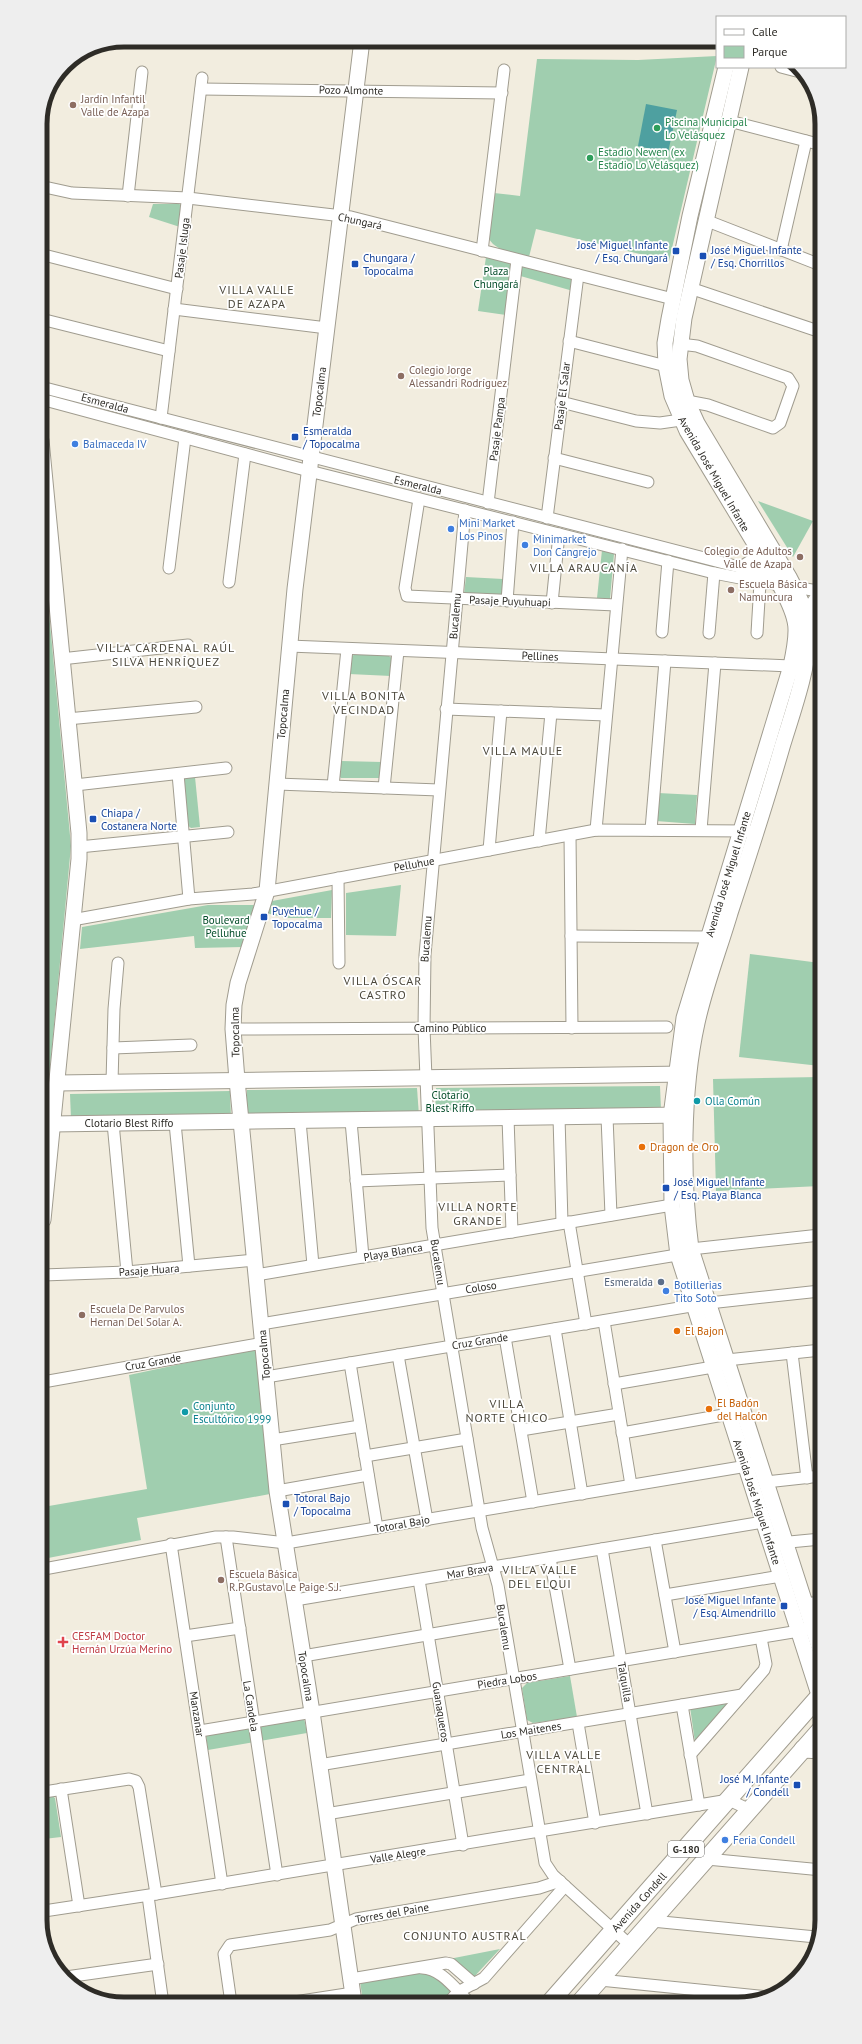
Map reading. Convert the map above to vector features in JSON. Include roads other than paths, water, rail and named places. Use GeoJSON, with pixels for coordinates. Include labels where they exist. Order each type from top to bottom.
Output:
{"type":"FeatureCollection","features":[{"type":"Feature","properties":{"kind":"main road","name":"Avenida Condell"},"geometry":{"type":"LineString","coordinates":[[555,1997],[815,1704]]}},
{"type":"Feature","properties":{"kind":"main road","name":"Avenida Condell"},"geometry":{"type":"LineString","coordinates":[[585,1997],[815,1736]]}},
{"type":"Feature","properties":{"kind":"main road"},"geometry":{"type":"LineString","coordinates":[[803,1749],[815,1750]]}},
{"type":"Feature","properties":{"kind":"street","name":"Topocalma"},"geometry":{"type":"LineString","coordinates":[[352,1991],[312,1712],[277,1491],[233,1029],[235,994],[267,891],[289,646],[361,47]]}},
{"type":"Feature","properties":{"kind":"street","name":"Avenida José Miguel Infante"},"geometry":{"type":"LineString","coordinates":[[726,68],[690,216],[666,331],[666,366],[672,396],[681,420],[760,553],[806,614],[809,636],[801,682],[757,832],[700,1008],[671,1116],[672,1205],[685,1252],[694,1306],[770,1544],[781,1576],[806,1630],[815,1644]]}},
{"type":"Feature","properties":{"kind":"street","name":"Avenida José Miguel Infante"},"geometry":{"type":"LineString","coordinates":[[741,68],[690,288],[680,344],[681,375],[687,401],[697,423],[783,583],[796,621],[796,640],[790,666],[742,829],[687,1004],[682,1074],[686,1115],[685,1252],[709,1303],[805,1604],[806,1630],[815,1670]]}},
{"type":"Feature","properties":{"kind":"street"},"geometry":{"type":"LineString","coordinates":[[784,68],[794,71]]}},
{"type":"Feature","properties":{"kind":"street"},"geometry":{"type":"LineString","coordinates":[[482,251],[504,70]]}},
{"type":"Feature","properties":{"kind":"street"},"geometry":{"type":"LineString","coordinates":[[128,196],[142,72]]}},
{"type":"Feature","properties":{"kind":"street","name":"Pozo Almonte"},"geometry":{"type":"LineString","coordinates":[[202,84],[356,90],[502,93]]}},
{"type":"Feature","properties":{"kind":"street","name":"Pasaje Isluga"},"geometry":{"type":"LineString","coordinates":[[161,418],[202,84]]}},
{"type":"Feature","properties":{"kind":"street"},"geometry":{"type":"LineString","coordinates":[[729,121],[815,143]]}},
{"type":"Feature","properties":{"kind":"street"},"geometry":{"type":"LineString","coordinates":[[781,250],[806,141]]}},
{"type":"Feature","properties":{"kind":"street","name":"Chungará"},"geometry":{"type":"LineString","coordinates":[[47,188],[72,193],[188,198],[352,217],[673,299]]}},
{"type":"Feature","properties":{"kind":"street"},"geometry":{"type":"LineString","coordinates":[[705,220],[815,263]]}},
{"type":"Feature","properties":{"kind":"street"},"geometry":{"type":"LineString","coordinates":[[47,256],[177,290]]}},
{"type":"Feature","properties":{"kind":"street","name":"Pasaje Pampa"},"geometry":{"type":"LineString","coordinates":[[488,503],[517,260]]}},
{"type":"Feature","properties":{"kind":"street","name":"Pasaje El Salar"},"geometry":{"type":"LineString","coordinates":[[547,518],[578,275]]}},
{"type":"Feature","properties":{"kind":"street"},"geometry":{"type":"LineString","coordinates":[[690,288],[815,330]]}},
{"type":"Feature","properties":{"kind":"street"},"geometry":{"type":"LineString","coordinates":[[174,309],[327,328]]}},
{"type":"Feature","properties":{"kind":"street"},"geometry":{"type":"LineString","coordinates":[[47,320],[169,351]]}},
{"type":"Feature","properties":{"kind":"street"},"geometry":{"type":"LineString","coordinates":[[569,341],[666,366]]}},
{"type":"Feature","properties":{"kind":"street"},"geometry":{"type":"LineString","coordinates":[[680,344],[703,348],[788,378],[792,383],[793,389],[783,416],[776,427],[769,427],[708,405],[687,401]]}},
{"type":"Feature","properties":{"kind":"street","name":"Esmeralda"},"geometry":{"type":"LineString","coordinates":[[47,388],[161,418],[419,499],[760,583],[783,583]]}},
{"type":"Feature","properties":{"kind":"street","name":"Esmeralda"},"geometry":{"type":"LineString","coordinates":[[47,400],[244,454],[310,464],[488,503],[743,568],[783,583],[815,590]]}},
{"type":"Feature","properties":{"kind":"street"},"geometry":{"type":"LineString","coordinates":[[562,402],[645,423],[681,420]]}},
{"type":"Feature","properties":{"kind":"street"},"geometry":{"type":"LineString","coordinates":[[169,568],[185,438]]}},
{"type":"Feature","properties":{"kind":"street"},"geometry":{"type":"LineString","coordinates":[[229,582],[244,454]]}},
{"type":"Feature","properties":{"kind":"street"},"geometry":{"type":"LineString","coordinates":[[554,458],[648,482]]}},
{"type":"Feature","properties":{"kind":"street","name":"Pasaje Puyuhuapi"},"geometry":{"type":"LineString","coordinates":[[419,499],[405,588],[406,594],[412,598],[616,605]]}},
{"type":"Feature","properties":{"kind":"street"},"geometry":{"type":"LineString","coordinates":[[47,503],[67,719],[75,785],[79,848],[47,1177]]}},
{"type":"Feature","properties":{"kind":"street","name":"Bucalemu"},"geometry":{"type":"LineString","coordinates":[[465,510],[425,955],[424,1028],[430,1178],[435,1244],[479,1511],[484,1539],[493,1567],[504,1622],[538,1832],[545,1863],[550,1871],[562,1883],[630,1945]]}},
{"type":"Feature","properties":{"kind":"street"},"geometry":{"type":"LineString","coordinates":[[507,601],[513,522]]}},
{"type":"Feature","properties":{"kind":"street"},"geometry":{"type":"LineString","coordinates":[[552,603],[559,534]]}},
{"type":"Feature","properties":{"kind":"street"},"geometry":{"type":"LineString","coordinates":[[596,830],[622,550]]}},
{"type":"Feature","properties":{"kind":"street"},"geometry":{"type":"LineString","coordinates":[[743,568],[754,561],[760,553]]}},
{"type":"Feature","properties":{"kind":"street"},"geometry":{"type":"LineString","coordinates":[[662,632],[668,561]]}},
{"type":"Feature","properties":{"kind":"street"},"geometry":{"type":"LineString","coordinates":[[709,633],[714,572]]}},
{"type":"Feature","properties":{"kind":"street"},"geometry":{"type":"LineString","coordinates":[[757,633],[760,583]]}},
{"type":"Feature","properties":{"kind":"street"},"geometry":{"type":"LineString","coordinates":[[806,614],[815,602]]}},
{"type":"Feature","properties":{"kind":"street"},"geometry":{"type":"LineString","coordinates":[[62,659],[188,645]]}},
{"type":"Feature","properties":{"kind":"street","name":"Pellines"},"geometry":{"type":"LineString","coordinates":[[289,646],[790,666]]}},
{"type":"Feature","properties":{"kind":"street"},"geometry":{"type":"LineString","coordinates":[[333,786],[347,649]]}},
{"type":"Feature","properties":{"kind":"street"},"geometry":{"type":"LineString","coordinates":[[384,788],[398,651]]}},
{"type":"Feature","properties":{"kind":"street"},"geometry":{"type":"LineString","coordinates":[[651,830],[665,661]]}},
{"type":"Feature","properties":{"kind":"street"},"geometry":{"type":"LineString","coordinates":[[701,830],[715,663]]}},
{"type":"Feature","properties":{"kind":"street"},"geometry":{"type":"LineString","coordinates":[[67,719],[196,707]]}},
{"type":"Feature","properties":{"kind":"street"},"geometry":{"type":"LineString","coordinates":[[446,709],[606,715]]}},
{"type":"Feature","properties":{"kind":"street"},"geometry":{"type":"LineString","coordinates":[[489,850],[501,711]]}},
{"type":"Feature","properties":{"kind":"street"},"geometry":{"type":"LineString","coordinates":[[539,841],[551,713]]}},
{"type":"Feature","properties":{"kind":"street"},"geometry":{"type":"LineString","coordinates":[[75,785],[226,768]]}},
{"type":"Feature","properties":{"kind":"street"},"geometry":{"type":"LineString","coordinates":[[178,774],[190,899]]}},
{"type":"Feature","properties":{"kind":"street"},"geometry":{"type":"LineString","coordinates":[[277,784],[439,790]]}},
{"type":"Feature","properties":{"kind":"street","name":"Pelluhue"},"geometry":{"type":"LineString","coordinates":[[72,920],[190,899],[239,896],[596,830],[742,829],[757,832]]}},
{"type":"Feature","properties":{"kind":"street"},"geometry":{"type":"LineString","coordinates":[[79,848],[228,832]]}},
{"type":"Feature","properties":{"kind":"street"},"geometry":{"type":"LineString","coordinates":[[570,835],[572,1028]]}},
{"type":"Feature","properties":{"kind":"street"},"geometry":{"type":"LineString","coordinates":[[338,878],[339,963]]}},
{"type":"Feature","properties":{"kind":"street"},"geometry":{"type":"LineString","coordinates":[[571,936],[708,937]]}},
{"type":"Feature","properties":{"kind":"street"},"geometry":{"type":"LineString","coordinates":[[112,1082],[118,963]]}},
{"type":"Feature","properties":{"kind":"street","name":"Camino Público"},"geometry":{"type":"LineString","coordinates":[[233,1029],[666,1027]]}},
{"type":"Feature","properties":{"kind":"street"},"geometry":{"type":"LineString","coordinates":[[113,1048],[191,1046]]}},
{"type":"Feature","properties":{"kind":"street"},"geometry":{"type":"LineString","coordinates":[[57,1083],[682,1074]]}},
{"type":"Feature","properties":{"kind":"street","name":"Clotario Blest Riffo"},"geometry":{"type":"LineString","coordinates":[[52,1124],[351,1121],[686,1115]]}},
{"type":"Feature","properties":{"kind":"street"},"geometry":{"type":"LineString","coordinates":[[559,1117],[565,1223],[577,1272],[586,1324]]}},
{"type":"Feature","properties":{"kind":"street"},"geometry":{"type":"LineString","coordinates":[[607,1117],[611,1215]]}},
{"type":"Feature","properties":{"kind":"street"},"geometry":{"type":"LineString","coordinates":[[508,1118],[512,1232]]}},
{"type":"Feature","properties":{"kind":"street"},"geometry":{"type":"LineString","coordinates":[[300,1121],[313,1265]]}},
{"type":"Feature","properties":{"kind":"street"},"geometry":{"type":"LineString","coordinates":[[351,1121],[363,1257]]}},
{"type":"Feature","properties":{"kind":"street"},"geometry":{"type":"LineString","coordinates":[[113,1123],[127,1272]]}},
{"type":"Feature","properties":{"kind":"street"},"geometry":{"type":"LineString","coordinates":[[175,1123],[189,1266]]}},
{"type":"Feature","properties":{"kind":"street"},"geometry":{"type":"LineString","coordinates":[[356,1181],[510,1175]]}},
{"type":"Feature","properties":{"kind":"street","name":"Playa Blanca"},"geometry":{"type":"LineString","coordinates":[[256,1267],[313,1265],[672,1205]]}},
{"type":"Feature","properties":{"kind":"street","name":"Coloso"},"geometry":{"type":"LineString","coordinates":[[261,1324],[577,1272],[685,1252],[815,1236]]}},
{"type":"Feature","properties":{"kind":"street","name":"Pasaje Huara"},"geometry":{"type":"LineString","coordinates":[[47,1276],[127,1272],[189,1266],[256,1267]]}},
{"type":"Feature","properties":{"kind":"street","name":"Cruz Grande"},"geometry":{"type":"LineString","coordinates":[[266,1377],[709,1303],[815,1292]]}},
{"type":"Feature","properties":{"kind":"street"},"geometry":{"type":"LineString","coordinates":[[604,1321],[631,1485]]}},
{"type":"Feature","properties":{"kind":"street"},"geometry":{"type":"LineString","coordinates":[[555,1329],[582,1494]]}},
{"type":"Feature","properties":{"kind":"street"},"geometry":{"type":"LineString","coordinates":[[505,1337],[533,1502]]}},
{"type":"Feature","properties":{"kind":"street","name":"Cruz Grande"},"geometry":{"type":"LineString","coordinates":[[47,1381],[263,1343]]}},
{"type":"Feature","properties":{"kind":"street"},"geometry":{"type":"LineString","coordinates":[[614,1384],[714,1367],[727,1360],[815,1351]]}},
{"type":"Feature","properties":{"kind":"street"},"geometry":{"type":"LineString","coordinates":[[792,1353],[806,1478]]}},
{"type":"Feature","properties":{"kind":"street"},"geometry":{"type":"LineString","coordinates":[[398,1355],[427,1520]]}},
{"type":"Feature","properties":{"kind":"street"},"geometry":{"type":"LineString","coordinates":[[350,1363],[377,1528]]}},
{"type":"Feature","properties":{"kind":"street"},"geometry":{"type":"LineString","coordinates":[[521,1430],[619,1414]]}},
{"type":"Feature","properties":{"kind":"street"},"geometry":{"type":"LineString","coordinates":[[622,1433],[729,1414]]}},
{"type":"Feature","properties":{"kind":"street"},"geometry":{"type":"LineString","coordinates":[[272,1440],[360,1426]]}},
{"type":"Feature","properties":{"kind":"street"},"geometry":{"type":"LineString","coordinates":[[365,1456],[468,1439]]}},
{"type":"Feature","properties":{"kind":"street","name":"Totoral Bajo"},"geometry":{"type":"LineString","coordinates":[[47,1568],[171,1544],[226,1537],[286,1543],[760,1464]]}},
{"type":"Feature","properties":{"kind":"street"},"geometry":{"type":"LineString","coordinates":[[277,1491],[368,1475]]}},
{"type":"Feature","properties":{"kind":"street"},"geometry":{"type":"LineString","coordinates":[[766,1482],[815,1477]]}},
{"type":"Feature","properties":{"kind":"street","name":"Mar Brava"},"geometry":{"type":"LineString","coordinates":[[295,1600],[764,1522]]}},
{"type":"Feature","properties":{"kind":"street","name":"La Candela"},"geometry":{"type":"LineString","coordinates":[[226,1537],[277,1875]]}},
{"type":"Feature","properties":{"kind":"street"},"geometry":{"type":"LineString","coordinates":[[770,1544],[815,1539]]}},
{"type":"Feature","properties":{"kind":"street"},"geometry":{"type":"LineString","coordinates":[[655,1540],[675,1652]]}},
{"type":"Feature","properties":{"kind":"street","name":"Manzanar"},"geometry":{"type":"LineString","coordinates":[[171,1544],[222,1884]]}},
{"type":"Feature","properties":{"kind":"street","name":"Talquilla"},"geometry":{"type":"LineString","coordinates":[[602,1549],[647,1814]]}},
{"type":"Feature","properties":{"kind":"street"},"geometry":{"type":"LineString","coordinates":[[550,1558],[570,1669]]}},
{"type":"Feature","properties":{"kind":"street"},"geometry":{"type":"LineString","coordinates":[[665,1595],[781,1576]]}},
{"type":"Feature","properties":{"kind":"street","name":"Guanaqueros"},"geometry":{"type":"LineString","coordinates":[[419,1580],[463,1845]]}},
{"type":"Feature","properties":{"kind":"street"},"geometry":{"type":"LineString","coordinates":[[805,1604],[815,1603]]}},
{"type":"Feature","properties":{"kind":"street"},"geometry":{"type":"LineString","coordinates":[[303,1656],[504,1622]]}},
{"type":"Feature","properties":{"kind":"street"},"geometry":{"type":"LineString","coordinates":[[185,1636],[240,1628]]}},
{"type":"Feature","properties":{"kind":"street","name":"Piedra Lobos"},"geometry":{"type":"LineString","coordinates":[[200,1731],[806,1630]]}},
{"type":"Feature","properties":{"kind":"street"},"geometry":{"type":"LineString","coordinates":[[690,1755],[765,1667],[761,1638]]}},
{"type":"Feature","properties":{"kind":"street","name":"Los Maitenes"},"geometry":{"type":"LineString","coordinates":[[319,1765],[742,1695]]}},
{"type":"Feature","properties":{"kind":"street"},"geometry":{"type":"LineString","coordinates":[[682,1705],[698,1805]]}},
{"type":"Feature","properties":{"kind":"street"},"geometry":{"type":"LineString","coordinates":[[578,1723],[594,1823]]}},
{"type":"Feature","properties":{"kind":"street"},"geometry":{"type":"LineString","coordinates":[[47,1792],[129,1779],[136,1781],[139,1787],[162,1997]]}},
{"type":"Feature","properties":{"kind":"street"},"geometry":{"type":"LineString","coordinates":[[326,1814],[530,1780]]}},
{"type":"Feature","properties":{"kind":"street"},"geometry":{"type":"LineString","coordinates":[[62,1789],[79,1906]]}},
{"type":"Feature","properties":{"kind":"street"},"geometry":{"type":"LineString","coordinates":[[729,1800],[750,1810]]}},
{"type":"Feature","properties":{"kind":"street","name":"Valle Alegre"},"geometry":{"type":"LineString","coordinates":[[47,1911],[463,1845],[729,1800]]}},
{"type":"Feature","properties":{"kind":"street"},"geometry":{"type":"LineString","coordinates":[[707,1859],[815,1869]]}},
{"type":"Feature","properties":{"kind":"street"},"geometry":{"type":"LineString","coordinates":[[454,1997],[458,1992],[474,1984],[487,1974],[562,1883]]}},
{"type":"Feature","properties":{"kind":"street","name":"Torres del Paine"},"geometry":{"type":"LineString","coordinates":[[230,1997],[224,1954],[226,1949],[233,1945],[330,1930],[356,1919],[562,1883]]}},
{"type":"Feature","properties":{"kind":"street"},"geometry":{"type":"LineString","coordinates":[[652,1921],[813,1937]]}},
{"type":"Feature","properties":{"kind":"street"},"geometry":{"type":"LineString","coordinates":[[320,1997],[352,1991],[422,1968],[449,1963],[474,1984]]}},
{"type":"Feature","properties":{"kind":"street"},"geometry":{"type":"LineString","coordinates":[[71,1976],[158,1964]]}},
{"type":"Feature","properties":{"kind":"street"},"geometry":{"type":"LineString","coordinates":[[422,1968],[431,1969],[438,1973],[464,1997]]}},
{"type":"Feature","properties":{"kind":"street"},"geometry":{"type":"LineString","coordinates":[[600,1980],[754,1996]]}},
{"type":"Feature","properties":{"kind":"water","name":"Piscina Municipal Lo Velásquez"},"geometry":{"type":"Polygon","coordinates":[[[646,104],[677,110],[668,153],[638,146],[646,104]]]}},
{"type":"Feature","properties":{"kind":"place","name":"Jardín Infantil Valle de Azapa"},"geometry":{"type":"Point","coordinates":[73,105]}},
{"type":"Feature","properties":{"kind":"place","name":"Piscina Municipal Lo Velásquez"},"geometry":{"type":"Point","coordinates":[657,128]}},
{"type":"Feature","properties":{"kind":"place","name":"Estadio Newen (ex Estadio Lo Velásquez)"},"geometry":{"type":"Point","coordinates":[590,158]}},
{"type":"Feature","properties":{"kind":"place","name":"José Miguel Infante / Esq. Chungará"},"geometry":{"type":"Point","coordinates":[676,251]}},
{"type":"Feature","properties":{"kind":"place","name":"José Miguel Infante / Esq. Chorrillos"},"geometry":{"type":"Point","coordinates":[703,256]}},
{"type":"Feature","properties":{"kind":"place","name":"Chungara / Topocalma"},"geometry":{"type":"Point","coordinates":[355,264]}},
{"type":"Feature","properties":{"kind":"place","name":"Colegio Jorge Alessandri Rodríguez"},"geometry":{"type":"Point","coordinates":[401,376]}},
{"type":"Feature","properties":{"kind":"place","name":"Esmeralda / Topocalma"},"geometry":{"type":"Point","coordinates":[295,437]}},
{"type":"Feature","properties":{"kind":"place","name":"Balmaceda IV"},"geometry":{"type":"Point","coordinates":[75,444]}},
{"type":"Feature","properties":{"kind":"place","name":"Mini Market Los Pinos"},"geometry":{"type":"Point","coordinates":[451,529]}},
{"type":"Feature","properties":{"kind":"place","name":"Minimarket Don Cangrejo"},"geometry":{"type":"Point","coordinates":[525,545]}},
{"type":"Feature","properties":{"kind":"place","name":"Colegio de Adultos Valle de Azapa"},"geometry":{"type":"Point","coordinates":[800,557]}},
{"type":"Feature","properties":{"kind":"place","name":"Escuela Básica Namuncura"},"geometry":{"type":"Point","coordinates":[731,590]}},
{"type":"Feature","properties":{"kind":"place","name":"Chiapa / Costanera Norte"},"geometry":{"type":"Point","coordinates":[93,819]}},
{"type":"Feature","properties":{"kind":"place","name":"Puyehue / Topocalma"},"geometry":{"type":"Point","coordinates":[264,917]}},
{"type":"Feature","properties":{"kind":"place","name":"Olla Común"},"geometry":{"type":"Point","coordinates":[697,1101]}},
{"type":"Feature","properties":{"kind":"place","name":"Dragon de Oro"},"geometry":{"type":"Point","coordinates":[642,1147]}},
{"type":"Feature","properties":{"kind":"place","name":"José Miguel Infante / Esq. Playa Blanca"},"geometry":{"type":"Point","coordinates":[666,1188]}},
{"type":"Feature","properties":{"kind":"place","name":"Esmeralda"},"geometry":{"type":"Point","coordinates":[661,1282]}},
{"type":"Feature","properties":{"kind":"place","name":"Botillerias Tito Soto"},"geometry":{"type":"Point","coordinates":[666,1291]}},
{"type":"Feature","properties":{"kind":"place","name":"Escuela De Parvulos Hernan Del Solar A."},"geometry":{"type":"Point","coordinates":[82,1315]}},
{"type":"Feature","properties":{"kind":"place","name":"El Bajon"},"geometry":{"type":"Point","coordinates":[677,1331]}},
{"type":"Feature","properties":{"kind":"place","name":"El Badón del Halcón"},"geometry":{"type":"Point","coordinates":[709,1409]}},
{"type":"Feature","properties":{"kind":"place","name":"Conjunto Escultórico 1999"},"geometry":{"type":"Point","coordinates":[185,1412]}},
{"type":"Feature","properties":{"kind":"place","name":"Totoral Bajo / Topocalma"},"geometry":{"type":"Point","coordinates":[286,1504]}},
{"type":"Feature","properties":{"kind":"place","name":"Escuela Básica R.P.Gustavo Le Paige S.J."},"geometry":{"type":"Point","coordinates":[221,1580]}},
{"type":"Feature","properties":{"kind":"place","name":"José Miguel Infante / Esq. Almendrillo"},"geometry":{"type":"Point","coordinates":[784,1606]}},
{"type":"Feature","properties":{"kind":"place","name":"CESFAM Doctor Hernán Urzúa Merino"},"geometry":{"type":"Point","coordinates":[63,1642]}},
{"type":"Feature","properties":{"kind":"place","name":"José M. Infante / Condell"},"geometry":{"type":"Point","coordinates":[797,1785]}},
{"type":"Feature","properties":{"kind":"place","name":"Feria Condell"},"geometry":{"type":"Point","coordinates":[725,1840]}},
{"type":"Feature","properties":{"kind":"district","name":"VILLA VALLE DE AZAPA"},"geometry":{"type":"Point","coordinates":[257,296]}},
{"type":"Feature","properties":{"kind":"district","name":"VILLA ARAUCANÍA"},"geometry":{"type":"Point","coordinates":[584,567]}},
{"type":"Feature","properties":{"kind":"district","name":"VILLA CARDENAL RAÚL SILVA HENRÍQUEZ"},"geometry":{"type":"Point","coordinates":[166,654]}},
{"type":"Feature","properties":{"kind":"district","name":"VILLA BONITA VECINDAD"},"geometry":{"type":"Point","coordinates":[364,702]}},
{"type":"Feature","properties":{"kind":"district","name":"VILLA MAULE"},"geometry":{"type":"Point","coordinates":[523,750]}},
{"type":"Feature","properties":{"kind":"district","name":"VILLA ÓSCAR CASTRO"},"geometry":{"type":"Point","coordinates":[383,987]}},
{"type":"Feature","properties":{"kind":"district","name":"VILLA NORTE GRANDE"},"geometry":{"type":"Point","coordinates":[478,1213]}},
{"type":"Feature","properties":{"kind":"district","name":"VILLA NORTE CHICO"},"geometry":{"type":"Point","coordinates":[507,1410]}},
{"type":"Feature","properties":{"kind":"district","name":"VILLA VALLE DEL ELQUI"},"geometry":{"type":"Point","coordinates":[540,1576]}},
{"type":"Feature","properties":{"kind":"district","name":"VILLA VALLE CENTRAL"},"geometry":{"type":"Point","coordinates":[564,1761]}},
{"type":"Feature","properties":{"kind":"district","name":"CONJUNTO AUSTRAL"},"geometry":{"type":"Point","coordinates":[465,1935]}},
{"type":"Feature","properties":{"kind":"park label","name":"Plaza Chungará"},"geometry":{"type":"Point","coordinates":[496,277]}},
{"type":"Feature","properties":{"kind":"park label","name":"Boulevard Pelluhue"},"geometry":{"type":"Point","coordinates":[226,926]}}]}
